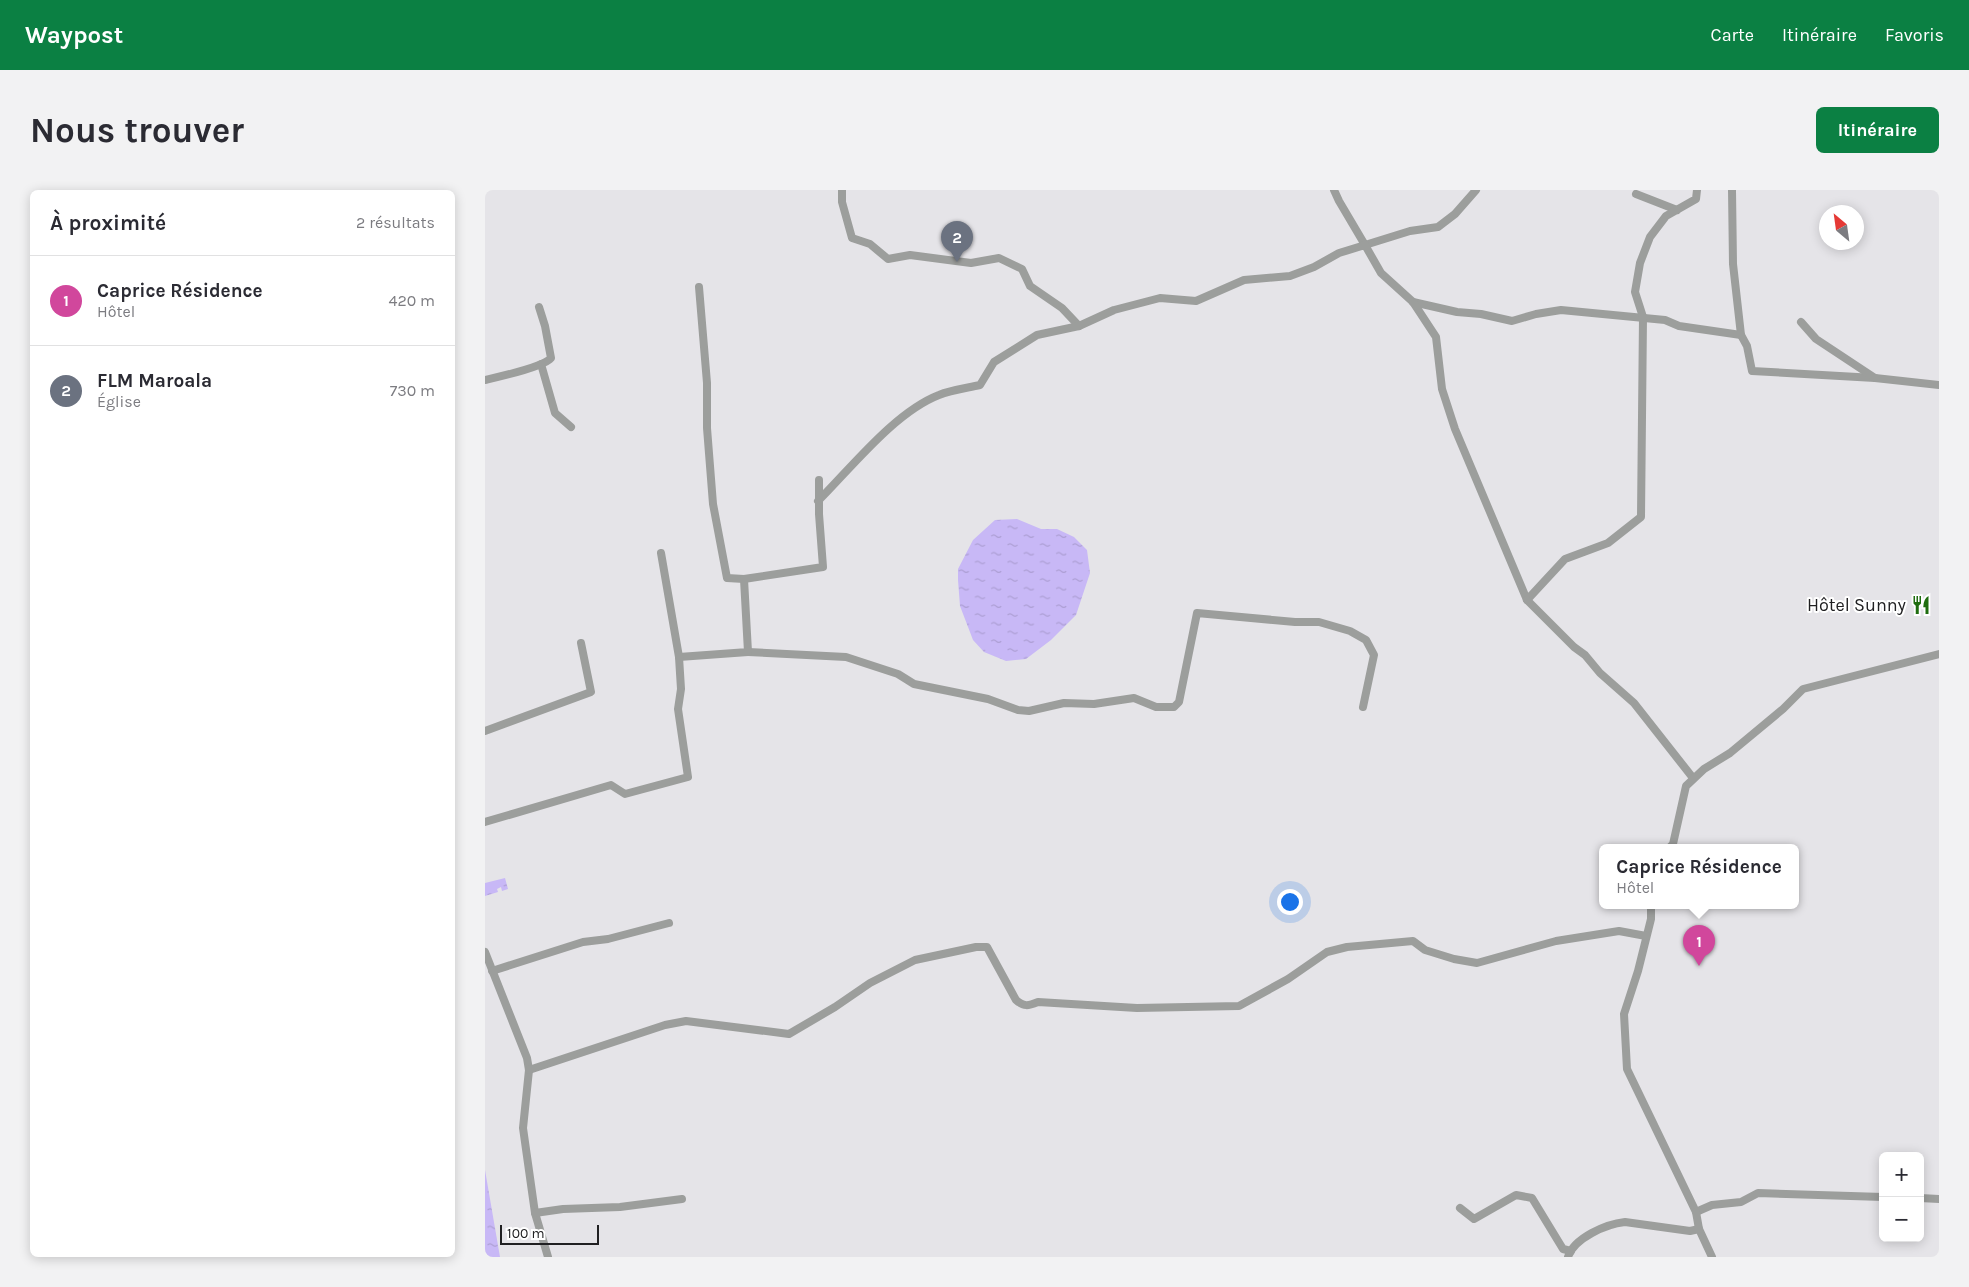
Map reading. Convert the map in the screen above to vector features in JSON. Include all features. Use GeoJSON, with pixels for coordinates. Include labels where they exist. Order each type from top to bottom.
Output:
{"type":"FeatureCollection","features":[{"type":"Feature","properties":{"kind":"street"},"geometry":{"type":"LineString","coordinates":[[842,190],[842,202],[852,238],[870,244],[888,259],[910,255],[971,263],[999,258],[1022,269],[1030,286],[1062,308],[1079,326]]}},
{"type":"Feature","properties":{"kind":"street"},"geometry":{"type":"LineString","coordinates":[[1334,190],[1381,273],[1413,302],[1436,337],[1442,389],[1455,429],[1527,600],[1574,647],[1585,654],[1600,673],[1634,703],[1693,778]]}},
{"type":"Feature","properties":{"kind":"street"},"geometry":{"type":"LineString","coordinates":[[818,501],[908,412],[939,395],[980,385],[994,362],[1037,335],[1079,326],[1114,310],[1160,298],[1196,301],[1244,280],[1290,276],[1314,267],[1339,252],[1410,231],[1438,227],[1455,214],[1476,190]]}},
{"type":"Feature","properties":{"kind":"street"},"geometry":{"type":"LineString","coordinates":[[1527,600],[1565,559],[1608,543],[1641,517],[1643,317],[1635,292],[1640,263],[1650,237],[1666,216],[1696,199],[1697,190]]}},
{"type":"Feature","properties":{"kind":"street"},"geometry":{"type":"LineString","coordinates":[[1732,190],[1733,264],[1741,335],[1747,346],[1752,371],[1875,378],[1939,385]]}},
{"type":"Feature","properties":{"kind":"street"},"geometry":{"type":"LineString","coordinates":[[1636,194],[1677,210]]}},
{"type":"Feature","properties":{"kind":"street"},"geometry":{"type":"LineString","coordinates":[[699,287],[707,383],[707,428],[713,504],[727,578],[744,579],[823,567],[818,501],[819,480]]}},
{"type":"Feature","properties":{"kind":"street"},"geometry":{"type":"LineString","coordinates":[[1413,302],[1457,312],[1481,314],[1512,321],[1536,314],[1561,310],[1665,320],[1679,326],[1741,335]]}},
{"type":"Feature","properties":{"kind":"street"},"geometry":{"type":"LineString","coordinates":[[485,380],[548,362],[551,354],[539,307]]}},
{"type":"Feature","properties":{"kind":"street"},"geometry":{"type":"LineString","coordinates":[[1801,322],[1816,339],[1875,378]]}},
{"type":"Feature","properties":{"kind":"street"},"geometry":{"type":"LineString","coordinates":[[541,364],[555,413],[571,427]]}},
{"type":"Feature","properties":{"kind":"street"},"geometry":{"type":"LineString","coordinates":[[485,822],[611,785],[625,794],[688,777],[678,710],[681,689],[679,657],[661,553]]}},
{"type":"Feature","properties":{"kind":"street"},"geometry":{"type":"LineString","coordinates":[[744,579],[748,652]]}},
{"type":"Feature","properties":{"kind":"street"},"geometry":{"type":"LineString","coordinates":[[679,657],[748,652],[846,657],[898,674],[914,684],[988,699],[1018,710],[1029,711],[1064,702],[1095,704],[1134,698],[1156,707],[1174,707],[1179,702],[1197,613],[1295,622],[1319,622],[1349,631],[1366,640],[1374,655],[1363,708]]}},
{"type":"Feature","properties":{"kind":"street"},"geometry":{"type":"LineString","coordinates":[[485,731],[591,692],[581,643]]}},
{"type":"Feature","properties":{"kind":"street"},"geometry":{"type":"LineString","coordinates":[[1673,844],[1686,786],[1693,778],[1730,753],[1783,709],[1803,689],[1939,654]]}},
{"type":"Feature","properties":{"kind":"street"},"geometry":{"type":"LineString","coordinates":[[1651,909],[1651,919],[1624,1014],[1627,1069],[1696,1212],[1699,1230],[1712,1257]]}},
{"type":"Feature","properties":{"kind":"street"},"geometry":{"type":"LineString","coordinates":[[491,971],[583,942],[608,939],[669,923]]}},
{"type":"Feature","properties":{"kind":"street"},"geometry":{"type":"LineString","coordinates":[[529,1070],[665,1025],[686,1021],[789,1034],[891,970],[915,960],[976,947],[987,948],[1016,1000],[1022,1005],[1028,1006],[1038,1002],[1137,1008],[1239,1006],[1288,979],[1327,952],[1347,947],[1413,941],[1425,950],[1454,959],[1477,963],[1556,941],[1619,931],[1646,936]]}},
{"type":"Feature","properties":{"kind":"street"},"geometry":{"type":"LineString","coordinates":[[485,952],[527,1058],[529,1070],[523,1128],[535,1213],[548,1257]]}},
{"type":"Feature","properties":{"kind":"street"},"geometry":{"type":"LineString","coordinates":[[1696,1212],[1712,1204],[1741,1202],[1758,1193],[1879,1197]]}},
{"type":"Feature","properties":{"kind":"street"},"geometry":{"type":"LineString","coordinates":[[1460,1208],[1474,1219],[1516,1195],[1532,1198],[1563,1249],[1569,1254],[1589,1235],[1615,1223],[1625,1222],[1690,1231],[1699,1230]]}},
{"type":"Feature","properties":{"kind":"street"},"geometry":{"type":"LineString","coordinates":[[1924,1198],[1939,1199]]}},
{"type":"Feature","properties":{"kind":"street"},"geometry":{"type":"LineString","coordinates":[[535,1213],[563,1209],[620,1207],[682,1199]]}},
{"type":"Feature","properties":{"kind":"water"},"geometry":{"type":"Polygon","coordinates":[[[1017,519],[1041,529],[1057,529],[1074,537],[1087,550],[1090,573],[1076,615],[1051,640],[1026,659],[1006,661],[984,652],[973,640],[960,606],[958,569],[973,540],[995,520],[1017,519]]]}},
{"type":"Feature","properties":{"kind":"water"},"geometry":{"type":"Polygon","coordinates":[[[505,878],[508,889],[502,891],[501,887],[497,889],[498,892],[485,896],[485,883],[505,878]]]}},
{"type":"Feature","properties":{"kind":"water"},"geometry":{"type":"Polygon","coordinates":[[[485,1170],[500,1257],[485,1257],[485,1170]]]}},
{"type":"Feature","properties":{"kind":"place","name":"FLM Maroala"},"geometry":{"type":"Point","coordinates":[957,262]}},
{"type":"Feature","properties":{"kind":"place","name":"Hôtel Sunny"},"geometry":{"type":"Point","coordinates":[1921,605]}},
{"type":"Feature","properties":{"kind":"place","name":"Caprice Résidence"},"geometry":{"type":"Point","coordinates":[1699,966]}}]}
